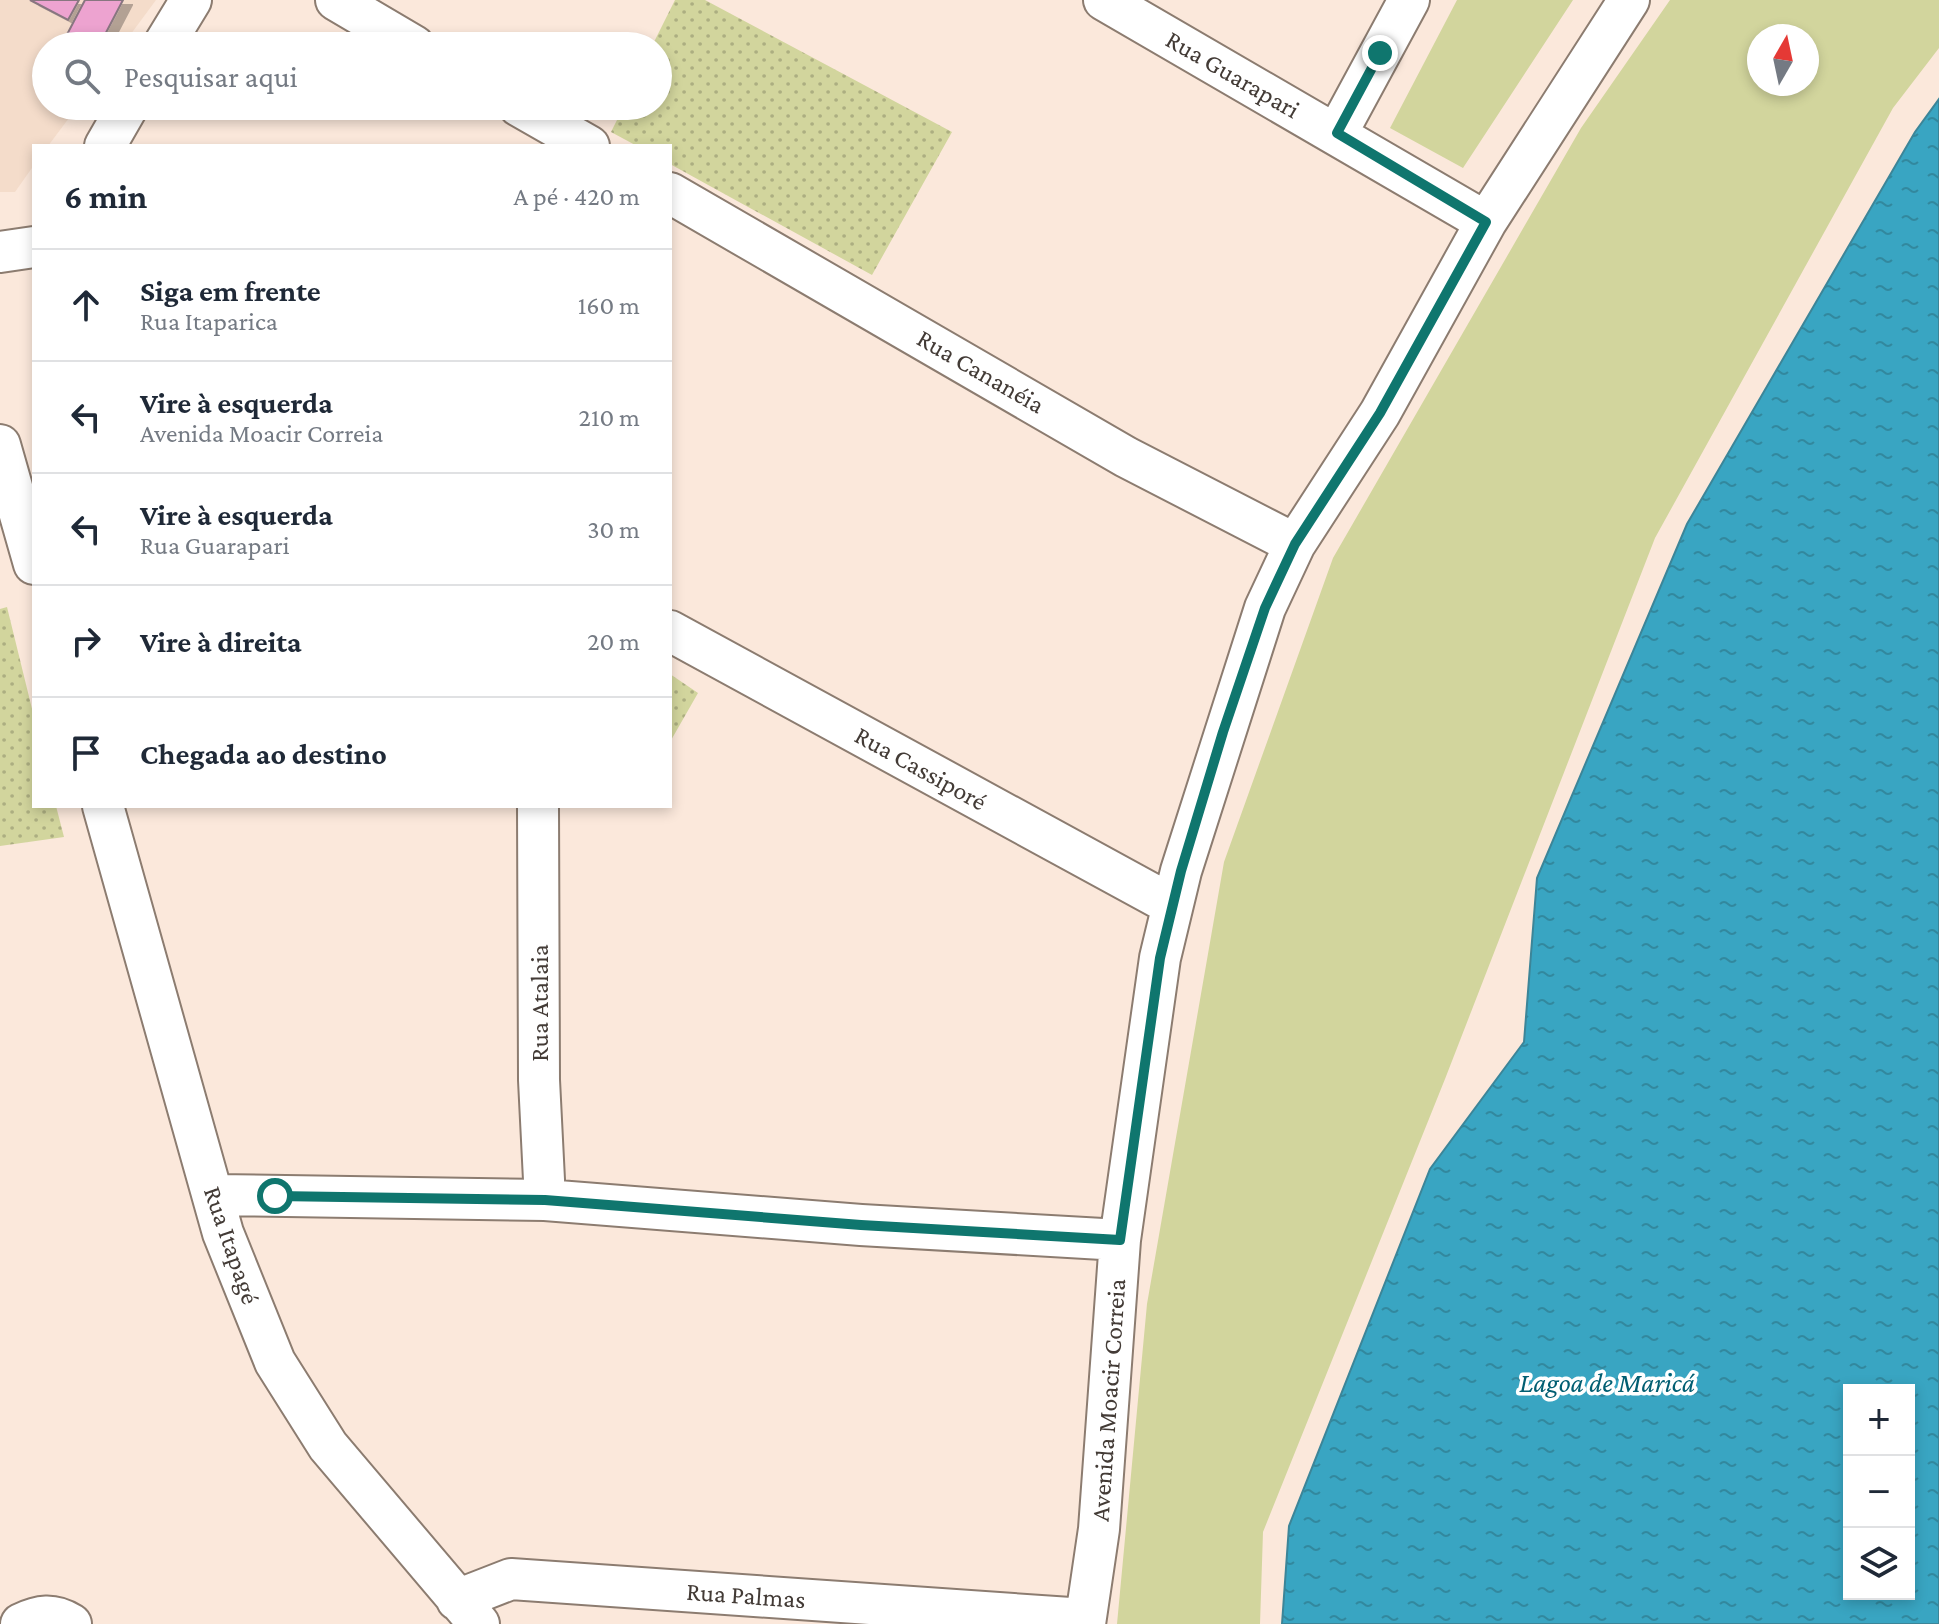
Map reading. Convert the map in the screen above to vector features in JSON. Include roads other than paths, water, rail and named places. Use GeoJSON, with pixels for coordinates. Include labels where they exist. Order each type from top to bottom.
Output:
{"type":"FeatureCollection","features":[{"type":"Feature","properties":{"kind":"street"},"geometry":{"type":"LineString","coordinates":[[172,32],[191,0]]}},
{"type":"Feature","properties":{"kind":"street"},"geometry":{"type":"LineString","coordinates":[[336,0],[390,32]]}},
{"type":"Feature","properties":{"kind":"street","name":"Rua Guarapari"},"geometry":{"type":"LineString","coordinates":[[1104,0],[1486,222]]}},
{"type":"Feature","properties":{"kind":"street"},"geometry":{"type":"LineString","coordinates":[[1337,133],[1409,0]]}},
{"type":"Feature","properties":{"kind":"street","name":"Avenida Moacir Correia"},"geometry":{"type":"LineString","coordinates":[[1085,1621],[1099,1529],[1120,1240],[1160,958],[1172,905],[1223,732],[1265,608],[1295,544],[1380,413],[1486,222],[1629,0]]}},
{"type":"Feature","properties":{"kind":"street"},"geometry":{"type":"LineString","coordinates":[[106,144],[120,120]]}},
{"type":"Feature","properties":{"kind":"street"},"geometry":{"type":"LineString","coordinates":[[544,120],[586,144]]}},
{"type":"Feature","properties":{"kind":"street","name":"Rua Cananéia"},"geometry":{"type":"LineString","coordinates":[[672,194],[1126,457],[1295,544]]}},
{"type":"Feature","properties":{"kind":"street"},"geometry":{"type":"LineString","coordinates":[[32,247],[0,253],[0,266],[32,272]]}},
{"type":"Feature","properties":{"kind":"street"},"geometry":{"type":"LineString","coordinates":[[0,445],[32,557]]}},
{"type":"Feature","properties":{"kind":"street","name":"Rua Cassiporé"},"geometry":{"type":"LineString","coordinates":[[672,632],[1172,905]]}},
{"type":"Feature","properties":{"kind":"street","name":"Rua Itapagé"},"geometry":{"type":"LineString","coordinates":[[104,808],[215,1195],[223,1233],[275,1362],[328,1446],[468,1612]]}},
{"type":"Feature","properties":{"kind":"street","name":"Rua Atalaia"},"geometry":{"type":"LineString","coordinates":[[538,808],[539,1080],[545,1200]]}},
{"type":"Feature","properties":{"kind":"street"},"geometry":{"type":"LineString","coordinates":[[215,1195],[545,1200],[861,1225],[1120,1240]]}},
{"type":"Feature","properties":{"kind":"street","name":"Rua Palmas"},"geometry":{"type":"LineString","coordinates":[[468,1612],[511,1579],[1085,1621]]}},
{"type":"Feature","properties":{"kind":"street"},"geometry":{"type":"LineString","coordinates":[[21,1624],[37,1616],[59,1617],[71,1624]]}},
{"type":"Feature","properties":{"kind":"water","name":"Lagoa de Maricá"},"geometry":{"type":"Polygon","coordinates":[[[1939,99],[1939,1624],[1282,1624],[1289,1526],[1430,1169],[1524,1042],[1537,878],[1687,524],[1915,132],[1939,99]]]}}]}
